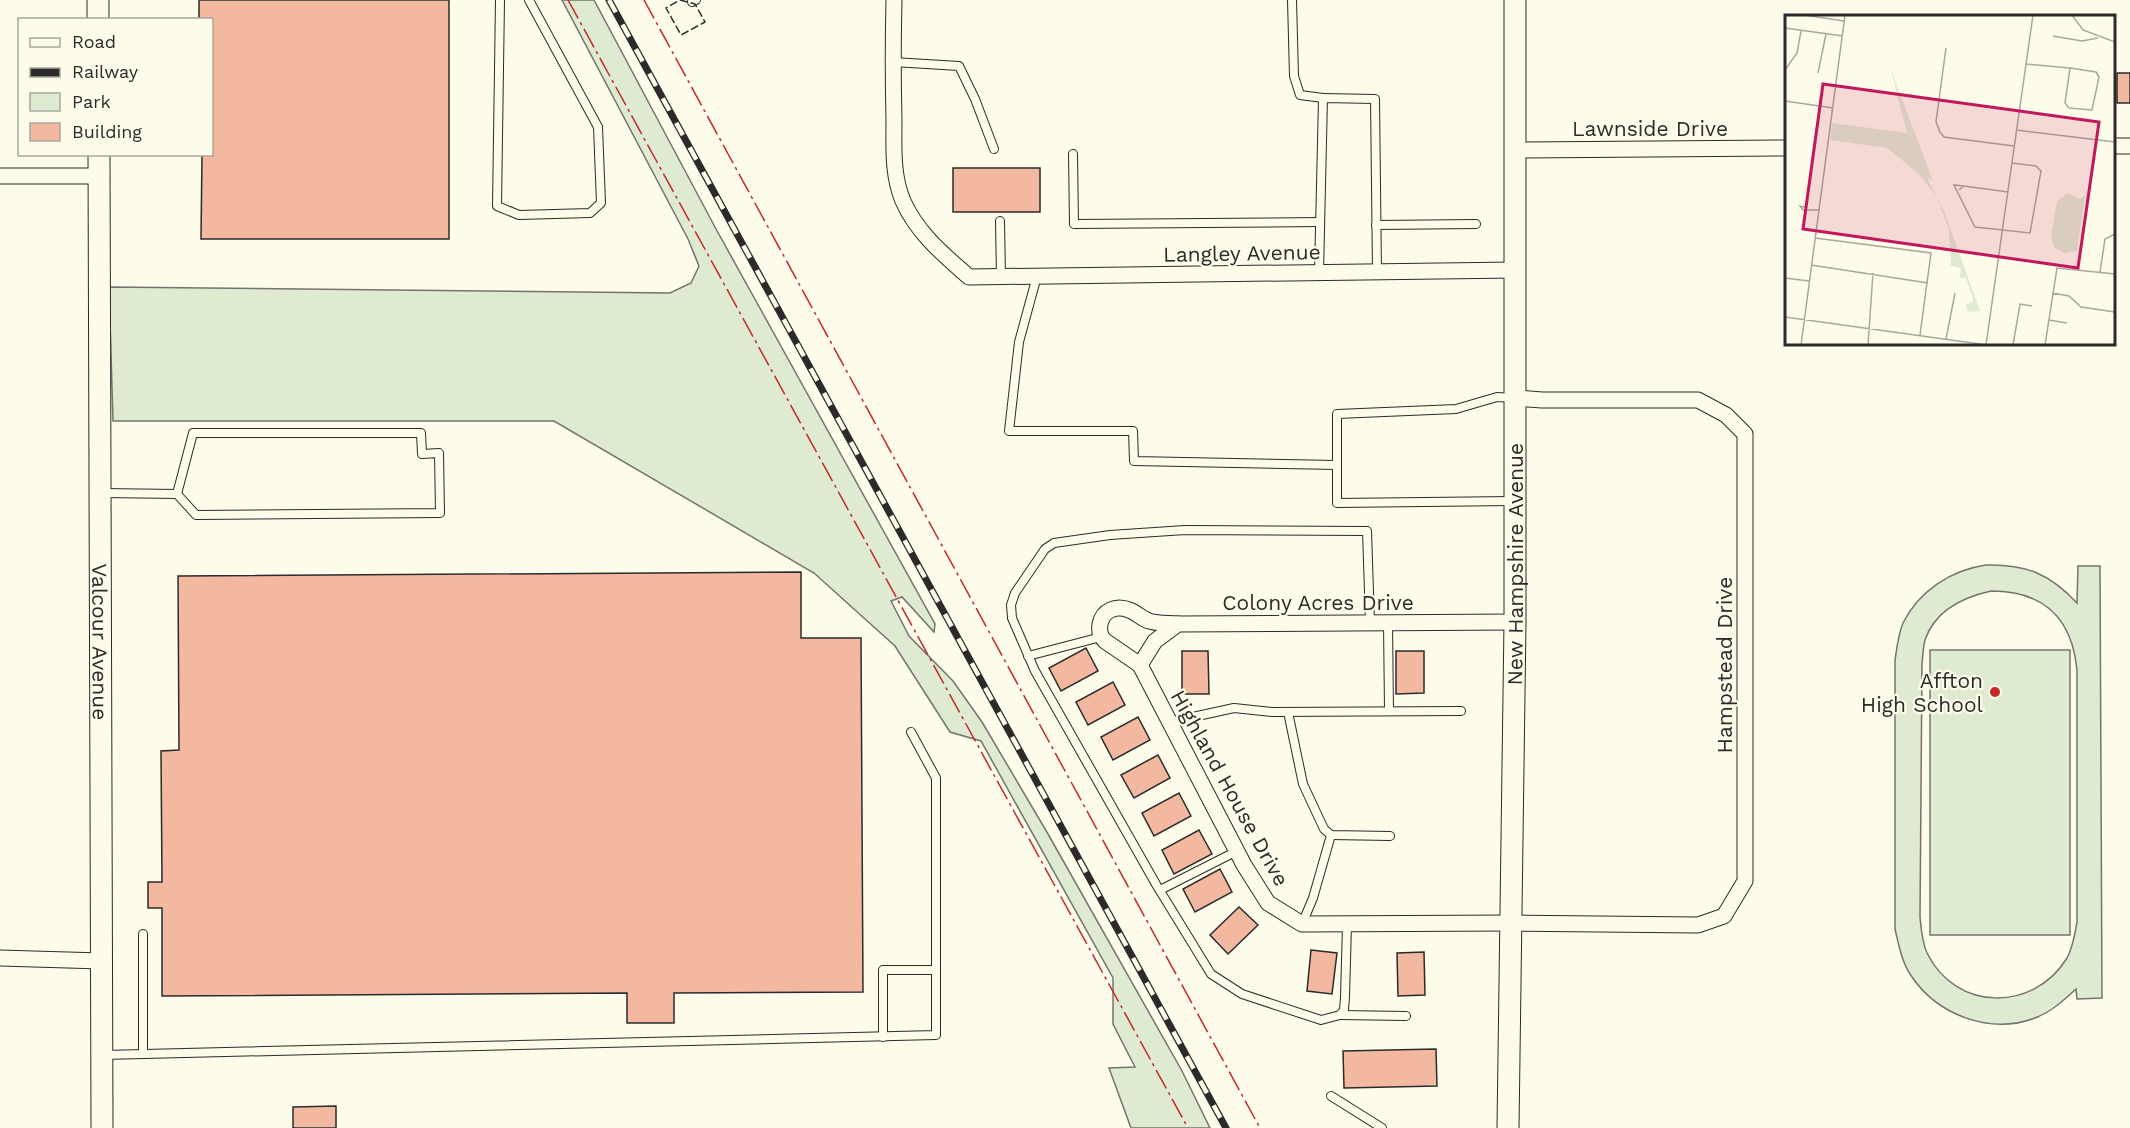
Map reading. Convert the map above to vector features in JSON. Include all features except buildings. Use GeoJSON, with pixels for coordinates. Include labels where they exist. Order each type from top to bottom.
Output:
{"type":"FeatureCollection","features":[{"type":"Feature","properties":{"kind":"street"},"geometry":{"type":"LineString","coordinates":[[98,0],[98,18]]}},
{"type":"Feature","properties":{"kind":"street"},"geometry":{"type":"LineString","coordinates":[[892,62],[894,0]]}},
{"type":"Feature","properties":{"kind":"street","name":"New Hampshire Avenue"},"geometry":{"type":"LineString","coordinates":[[1508,1128],[1516,501],[1515,0]]}},
{"type":"Feature","properties":{"kind":"street","name":"Langley Avenue"},"geometry":{"type":"LineString","coordinates":[[892,62],[895,175],[903,202],[921,231],[969,277],[1515,270]]}},
{"type":"Feature","properties":{"kind":"street","name":"Lawnside Drive"},"geometry":{"type":"LineString","coordinates":[[1515,150],[1785,148]]}},
{"type":"Feature","properties":{"kind":"street","name":"Valcour Avenue"},"geometry":{"type":"LineString","coordinates":[[99,156],[102,1128]]}},
{"type":"Feature","properties":{"kind":"street"},"geometry":{"type":"LineString","coordinates":[[0,176],[99,176]]}},
{"type":"Feature","properties":{"kind":"street","name":"Hampstead Drive"},"geometry":{"type":"LineString","coordinates":[[1510,923],[1698,925],[1724,916],[1745,882],[1745,434],[1726,415],[1698,400],[1516,398]]}},
{"type":"Feature","properties":{"kind":"street","name":"Colony Acres Drive"},"geometry":{"type":"LineString","coordinates":[[1101,637],[1099,629],[1101,618],[1107,611],[1116,608],[1128,609],[1149,621],[1178,624],[1515,622]]}},
{"type":"Feature","properties":{"kind":"street"},"geometry":{"type":"LineString","coordinates":[[1101,637],[1140,665],[1155,641],[1178,624]]}},
{"type":"Feature","properties":{"kind":"street","name":"Highland House Drive"},"geometry":{"type":"LineString","coordinates":[[1140,665],[1237,851],[1269,903],[1302,924]]}},
{"type":"Feature","properties":{"kind":"street"},"geometry":{"type":"LineString","coordinates":[[1302,924],[1510,923]]}},
{"type":"Feature","properties":{"kind":"street"},"geometry":{"type":"LineString","coordinates":[[0,958],[101,961]]}},
{"type":"Feature","properties":{"kind":"lane"},"geometry":{"type":"LineString","coordinates":[[500,0],[497,206],[519,215],[590,213],[601,203],[598,127],[529,0]]}},
{"type":"Feature","properties":{"kind":"lane"},"geometry":{"type":"LineString","coordinates":[[1292,0],[1294,76],[1300,94],[1323,98],[1375,99],[1377,273]]}},
{"type":"Feature","properties":{"kind":"lane"},"geometry":{"type":"LineString","coordinates":[[892,62],[959,66],[994,148]]}},
{"type":"Feature","properties":{"kind":"lane"},"geometry":{"type":"LineString","coordinates":[[1319,273],[1323,98]]}},
{"type":"Feature","properties":{"kind":"lane"},"geometry":{"type":"LineString","coordinates":[[1073,154],[1074,224],[1320,222]]}},
{"type":"Feature","properties":{"kind":"lane"},"geometry":{"type":"LineString","coordinates":[[1000,221],[1001,277]]}},
{"type":"Feature","properties":{"kind":"lane"},"geometry":{"type":"LineString","coordinates":[[1376,225],[1476,224]]}},
{"type":"Feature","properties":{"kind":"lane"},"geometry":{"type":"LineString","coordinates":[[1037,276],[1019,342],[1009,431],[1133,431],[1134,461],[1337,465]]}},
{"type":"Feature","properties":{"kind":"lane"},"geometry":{"type":"LineString","coordinates":[[1516,398],[1497,397],[1456,410],[1336,414],[1337,503],[1516,501]]}},
{"type":"Feature","properties":{"kind":"lane"},"geometry":{"type":"LineString","coordinates":[[100,493],[177,494],[196,515],[440,513],[439,453],[422,454],[421,433],[193,433],[177,494]]}},
{"type":"Feature","properties":{"kind":"lane"},"geometry":{"type":"LineString","coordinates":[[1370,623],[1366,531],[1185,530],[1110,535],[1054,543],[1045,549],[1015,593],[1011,605],[1012,618],[1035,671],[1160,890],[1211,974],[1242,994],[1320,1020],[1340,1015],[1406,1016]]}},
{"type":"Feature","properties":{"kind":"lane"},"geometry":{"type":"LineString","coordinates":[[1388,623],[1389,711]]}},
{"type":"Feature","properties":{"kind":"lane"},"geometry":{"type":"LineString","coordinates":[[1028,656],[1101,637]]}},
{"type":"Feature","properties":{"kind":"lane"},"geometry":{"type":"LineString","coordinates":[[1170,722],[1234,708],[1288,712],[1461,711]]}},
{"type":"Feature","properties":{"kind":"lane"},"geometry":{"type":"LineString","coordinates":[[1288,712],[1303,784],[1324,829],[1331,835],[1390,836]]}},
{"type":"Feature","properties":{"kind":"lane"},"geometry":{"type":"LineString","coordinates":[[102,1055],[936,1035],[936,778],[911,732]]}},
{"type":"Feature","properties":{"kind":"lane"},"geometry":{"type":"LineString","coordinates":[[1302,924],[1313,898],[1331,835]]}},
{"type":"Feature","properties":{"kind":"lane"},"geometry":{"type":"LineString","coordinates":[[1160,890],[1237,851]]}},
{"type":"Feature","properties":{"kind":"lane"},"geometry":{"type":"LineString","coordinates":[[1340,1015],[1344,1010],[1347,925]]}},
{"type":"Feature","properties":{"kind":"lane"},"geometry":{"type":"LineString","coordinates":[[143,934],[143,1054]]}},
{"type":"Feature","properties":{"kind":"lane"},"geometry":{"type":"LineString","coordinates":[[883,1036],[883,970],[936,970]]}},
{"type":"Feature","properties":{"kind":"lane"},"geometry":{"type":"LineString","coordinates":[[1331,1096],[1382,1128]]}},
{"type":"Feature","properties":{"kind":"green space"},"geometry":{"type":"Polygon","coordinates":[[[562,0],[594,0],[716,229],[935,624],[934,632],[902,597],[891,601],[909,636],[953,681],[982,722],[1182,1071],[1210,1128],[1131,1128],[1109,1068],[1135,1067],[1113,1024],[1113,978],[981,741],[950,732],[895,646],[814,573],[554,421],[113,421],[109,287],[670,293],[691,283],[699,266],[688,239],[562,0]]]}},
{"type":"Feature","properties":{"kind":"green space"},"geometry":{"type":"Polygon","coordinates":[[[2000,565],[2025,569],[2047,578],[2077,603],[2078,566],[2100,566],[2102,998],[2077,999],[2076,989],[2057,1006],[2041,1016],[2018,1023],[1983,1023],[1950,1011],[1936,1002],[1912,977],[1901,954],[1895,929],[1895,660],[1899,637],[1903,623],[1927,592],[1949,577],[1973,568],[2000,565]],[[1991,591],[1971,597],[1943,613],[1925,640],[1922,663],[1920,917],[1923,940],[1927,953],[1940,972],[1956,986],[1975,995],[1996,998],[2016,996],[2035,988],[2053,976],[2069,954],[2077,922],[2077,670],[2074,652],[2062,622],[2052,611],[2040,602],[2010,592],[1991,591]]]}},
{"type":"Feature","properties":{"kind":"green space"},"geometry":{"type":"Polygon","coordinates":[[[1930,650],[2070,650],[2070,935],[1930,935],[1930,650]]]}},
{"type":"Feature","properties":{"kind":"railway"},"geometry":{"type":"LineString","coordinates":[[609,0],[1226,1128]]}},
{"type":"Feature","properties":{"kind":"fence"},"geometry":{"type":"LineString","coordinates":[[680,0],[695,4],[705,22],[681,35],[666,8],[680,0]]}},
{"type":"Feature","properties":{"kind":"power"},"geometry":{"type":"LineString","coordinates":[[568,0],[1188,1128]]}},
{"type":"Feature","properties":{"kind":"power"},"geometry":{"type":"LineString","coordinates":[[644,0],[1260,1128]]}},
{"type":"Feature","properties":{"kind":"place","name":"Affton High School"},"geometry":{"type":"Point","coordinates":[1995,692]}}]}
